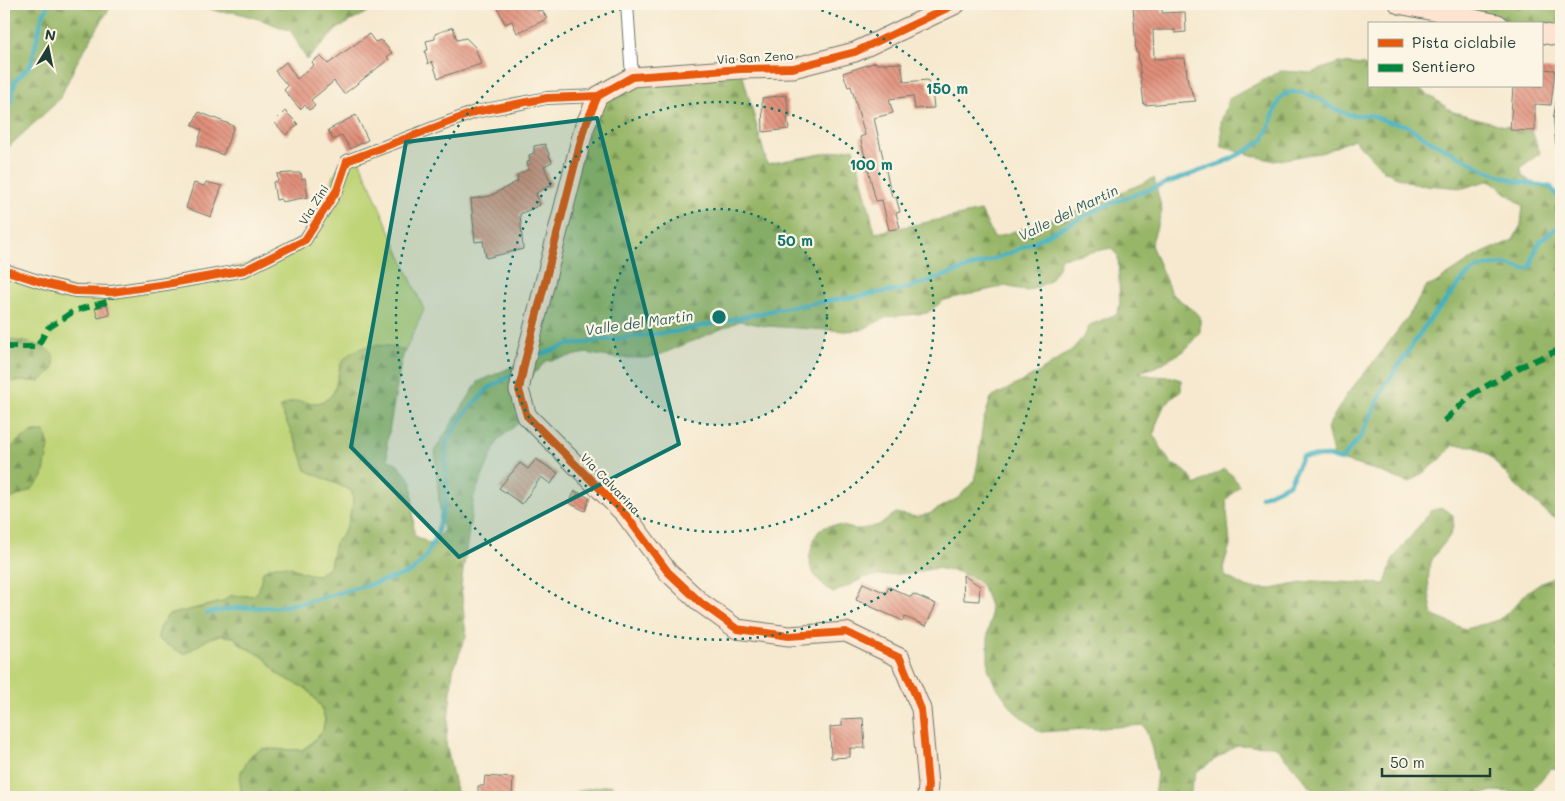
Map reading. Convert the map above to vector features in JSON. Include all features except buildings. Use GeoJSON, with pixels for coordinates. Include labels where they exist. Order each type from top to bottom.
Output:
{"type":"FeatureCollection","features":[{"type":"Feature","properties":{"kind":"street"},"geometry":{"type":"LineString","coordinates":[[598,96],[632,77],[627,4]]}},
{"type":"Feature","properties":{"kind":"street","name":"Via San Zeno"},"geometry":{"type":"LineString","coordinates":[[632,77],[741,69],[793,68],[855,52],[956,4]]}},
{"type":"Feature","properties":{"kind":"street"},"geometry":{"type":"LineString","coordinates":[[1399,4],[1488,22]]}},
{"type":"Feature","properties":{"kind":"street"},"geometry":{"type":"LineString","coordinates":[[1542,33],[1561,37]]}},
{"type":"Feature","properties":{"kind":"street","name":"Via Zini"},"geometry":{"type":"LineString","coordinates":[[4,270],[75,291],[112,292],[244,270],[304,240],[337,190],[347,161],[475,112],[547,98],[598,96]]}},
{"type":"Feature","properties":{"kind":"street","name":"Via Calvarina"},"geometry":{"type":"LineString","coordinates":[[598,96],[584,128],[525,361],[519,390],[527,416],[625,514],[668,572],[701,604],[737,629],[788,636],[846,632],[900,658],[921,709],[928,785],[927,797]]}},
{"type":"Feature","properties":{"kind":"lane"},"geometry":{"type":"LineString","coordinates":[[1561,92],[1557,118],[1559,143],[1561,145]]}},
{"type":"Feature","properties":{"kind":"highlighted area"},"geometry":{"type":"Polygon","coordinates":[[[597,118],[679,444],[459,557],[351,447],[406,142],[597,118]]]}},
{"type":"Feature","properties":{"kind":"green space"},"geometry":{"type":"Polygon","coordinates":[[[4,4],[112,4],[77,62],[59,100],[4,151],[4,4]]]}},
{"type":"Feature","properties":{"kind":"green space"},"geometry":{"type":"Polygon","coordinates":[[[196,4],[382,4],[337,29],[307,60],[291,31],[234,12],[220,12],[196,4]]]}},
{"type":"Feature","properties":{"kind":"green space"},"geometry":{"type":"Polygon","coordinates":[[[1399,4],[1561,4],[1561,37],[1542,33],[1542,22],[1488,22],[1399,4]]]}},
{"type":"Feature","properties":{"kind":"green space"},"geometry":{"type":"Polygon","coordinates":[[[1339,63],[1364,65],[1368,68],[1368,88],[1417,88],[1453,112],[1532,131],[1540,153],[1521,167],[1522,176],[1539,187],[1561,192],[1561,520],[1549,515],[1517,486],[1488,454],[1473,446],[1453,445],[1439,461],[1409,483],[1379,471],[1334,458],[1327,428],[1347,394],[1408,317],[1426,287],[1434,284],[1478,255],[1513,240],[1521,225],[1523,206],[1490,180],[1463,188],[1413,184],[1384,171],[1354,139],[1324,152],[1274,161],[1222,147],[1221,122],[1229,99],[1281,71],[1311,73],[1339,63]]]}},
{"type":"Feature","properties":{"kind":"green space"},"geometry":{"type":"Polygon","coordinates":[[[741,69],[767,164],[854,148],[875,233],[981,211],[994,238],[1094,205],[1154,178],[1162,211],[1151,245],[1171,293],[1200,316],[1200,332],[1184,351],[1155,367],[1139,372],[1181,380],[1181,391],[1164,405],[1154,436],[1171,464],[1185,471],[1195,485],[1224,469],[1233,476],[1239,486],[1226,500],[1230,545],[1224,564],[1225,576],[1248,588],[1272,589],[1312,581],[1385,584],[1393,559],[1432,510],[1443,508],[1453,515],[1453,523],[1450,535],[1432,560],[1430,566],[1429,588],[1433,616],[1465,629],[1499,620],[1527,592],[1540,583],[1555,576],[1561,578],[1561,769],[1551,768],[1530,793],[1492,791],[1476,797],[1318,797],[1275,746],[1237,745],[1196,772],[1189,797],[1154,797],[1157,774],[1151,745],[1144,725],[1040,732],[1014,711],[994,683],[988,668],[990,606],[983,587],[975,579],[958,572],[936,568],[910,573],[866,577],[833,593],[816,577],[810,560],[815,539],[821,529],[834,525],[856,529],[876,526],[896,513],[916,517],[929,514],[958,498],[974,481],[983,422],[991,398],[1038,373],[1072,350],[1085,335],[1090,325],[1117,314],[1120,303],[1118,256],[1111,248],[1061,258],[1058,268],[1048,282],[1028,291],[1005,286],[944,300],[927,313],[887,317],[861,330],[845,331],[766,326],[740,321],[662,354],[646,358],[614,358],[586,353],[546,361],[519,390],[527,416],[498,440],[474,496],[461,585],[466,637],[453,670],[446,743],[456,791],[463,797],[242,797],[241,771],[252,754],[262,749],[302,750],[310,745],[323,730],[325,719],[321,706],[307,689],[279,675],[264,657],[241,645],[234,637],[220,635],[210,638],[184,654],[158,640],[159,628],[168,615],[222,602],[230,596],[253,596],[259,590],[263,571],[272,567],[285,566],[318,575],[330,566],[335,543],[343,534],[348,523],[353,502],[352,491],[306,470],[301,454],[280,408],[299,401],[321,402],[331,396],[334,392],[339,370],[344,359],[354,351],[367,346],[381,345],[405,351],[401,362],[387,443],[388,460],[397,463],[412,482],[414,535],[432,545],[444,530],[440,513],[435,450],[478,382],[525,361],[598,96],[632,77],[741,69]]]}},
{"type":"Feature","properties":{"kind":"green space"},"geometry":{"type":"Polygon","coordinates":[[[358,157],[424,310],[405,351],[385,345],[340,365],[336,386],[329,398],[317,403],[295,401],[301,454],[306,470],[352,491],[353,502],[348,523],[343,534],[335,543],[330,566],[318,575],[304,573],[291,567],[263,571],[259,590],[253,596],[230,596],[222,602],[168,615],[159,628],[158,640],[184,654],[210,638],[220,635],[234,637],[241,645],[264,657],[279,675],[307,689],[321,706],[325,719],[323,730],[302,750],[262,749],[240,782],[242,797],[4,797],[4,502],[32,489],[18,441],[4,455],[4,385],[13,381],[40,381],[14,340],[4,340],[4,268],[73,289],[103,290],[270,260],[315,226],[331,181],[338,169],[358,157]]]}},
{"type":"Feature","properties":{"kind":"green space"},"geometry":{"type":"Polygon","coordinates":[[[4,340],[32,344],[47,349],[54,358],[53,370],[40,381],[14,381],[4,385],[4,340]]]}},
{"type":"Feature","properties":{"kind":"green space"},"geometry":{"type":"Polygon","coordinates":[[[32,432],[45,432],[49,446],[43,477],[32,489],[4,502],[4,455],[18,441],[32,432]]]}},
{"type":"Feature","properties":{"kind":"green space"},"geometry":{"type":"Polygon","coordinates":[[[611,785],[624,797],[567,797],[582,790],[611,785]]]}},
{"type":"Feature","properties":{"kind":"waterway"},"geometry":{"type":"LineString","coordinates":[[4,30],[9,7],[12,4]]}},
{"type":"Feature","properties":{"kind":"waterway"},"geometry":{"type":"LineString","coordinates":[[4,112],[10,108],[15,81],[31,64],[42,17],[49,4]]}},
{"type":"Feature","properties":{"kind":"waterway","name":"Valle del Martin"},"geometry":{"type":"LineString","coordinates":[[537,356],[567,345],[680,331],[783,308],[904,289],[986,262],[1015,251],[1109,204],[1222,163],[1248,150],[1264,139],[1280,98],[1289,92],[1300,92],[1318,98],[1334,109],[1350,115],[1370,115],[1389,122],[1406,125],[1427,139],[1483,169],[1515,181],[1551,187],[1556,195]]}},
{"type":"Feature","properties":{"kind":"waterway"},"geometry":{"type":"LineString","coordinates":[[1261,497],[1289,484],[1302,457],[1329,456],[1341,460],[1361,436],[1385,386],[1427,323],[1466,276],[1480,267],[1504,264],[1524,269],[1531,267],[1537,246],[1561,225]]}},
{"type":"Feature","properties":{"kind":"waterway","name":"Valle del Martin"},"geometry":{"type":"LineString","coordinates":[[207,613],[237,608],[277,607],[306,602],[397,577],[412,571],[425,558],[436,537],[445,502],[445,456],[447,441],[465,413],[489,388],[516,372]]}},
{"type":"Feature","properties":{"kind":"marked path"},"geometry":{"type":"LineString","coordinates":[[1561,199],[1557,208],[1561,215]]}},
{"type":"Feature","properties":{"kind":"marked path"},"geometry":{"type":"LineString","coordinates":[[4,347],[37,347],[48,328],[74,311],[110,301],[112,292]]}},
{"type":"Feature","properties":{"kind":"marked path"},"geometry":{"type":"LineString","coordinates":[[1444,421],[1474,393],[1522,366],[1561,349]]}},
{"type":"Feature","properties":{"kind":"cycle path"},"geometry":{"type":"LineString","coordinates":[[927,797],[928,785],[921,709],[900,658],[846,632],[789,636],[737,629],[701,603],[668,572],[625,514],[527,416],[519,390],[584,128],[598,96],[632,77],[741,69],[793,68],[855,52],[956,4]]}},
{"type":"Feature","properties":{"kind":"cycle path"},"geometry":{"type":"LineString","coordinates":[[4,270],[75,291],[112,292],[245,270],[305,240],[337,190],[347,161],[475,112],[547,98],[598,96]]}}]}
